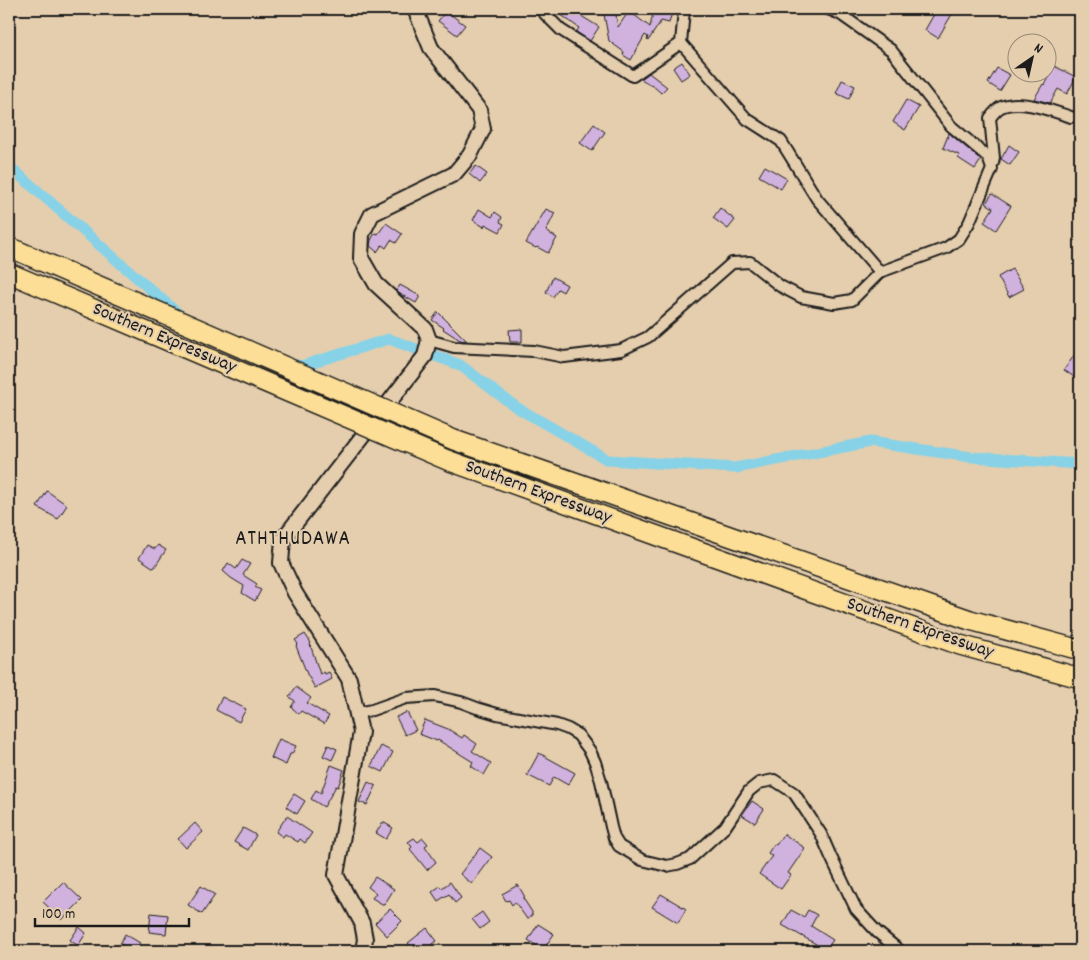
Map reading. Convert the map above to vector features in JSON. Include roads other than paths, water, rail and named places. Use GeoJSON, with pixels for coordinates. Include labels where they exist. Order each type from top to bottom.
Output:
{"type":"FeatureCollection","features":[{"type":"Feature","properties":{"kind":"highway","name":"Southern Expressway"},"geometry":{"type":"LineString","coordinates":[[9,247],[454,440],[970,620],[1080,650]]}},
{"type":"Feature","properties":{"kind":"highway","name":"Southern Expressway"},"geometry":{"type":"LineString","coordinates":[[9,273],[447,460],[960,645],[1080,678]]}},
{"type":"Feature","properties":{"kind":"street"},"geometry":{"type":"LineString","coordinates":[[363,951],[365,939],[362,923],[336,875],[361,732],[349,679],[294,593],[281,563],[282,539],[428,346],[426,329],[376,284],[361,258],[362,234],[372,214],[454,174],[470,155],[482,129],[479,110],[431,48],[415,9]]}},
{"type":"Feature","properties":{"kind":"street"},"geometry":{"type":"LineString","coordinates":[[540,9],[561,30],[632,76],[681,43]]}},
{"type":"Feature","properties":{"kind":"street"},"geometry":{"type":"LineString","coordinates":[[684,9],[681,43],[747,119],[781,142],[817,199],[880,272]]}},
{"type":"Feature","properties":{"kind":"street"},"geometry":{"type":"LineString","coordinates":[[828,9],[840,14],[891,50],[951,126],[988,157],[992,169]]}},
{"type":"Feature","properties":{"kind":"street"},"geometry":{"type":"LineString","coordinates":[[428,346],[534,351],[564,357],[622,350],[648,337],[732,263],[750,262],[780,286],[801,298],[834,303],[852,300],[880,272],[946,248],[959,239],[970,223],[992,169],[994,158],[990,118],[999,107],[1016,104],[1071,117]]}},
{"type":"Feature","properties":{"kind":"street"},"geometry":{"type":"LineString","coordinates":[[356,713],[372,710],[406,698],[435,696],[497,714],[557,725],[568,729],[578,735],[590,751],[595,762],[614,838],[619,846],[642,860],[667,866],[690,859],[725,827],[749,791],[759,783],[774,780],[794,792],[821,834],[856,909],[877,932],[900,951]]}},
{"type":"Feature","properties":{"kind":"waterway"},"geometry":{"type":"LineString","coordinates":[[9,166],[182,317]]}},
{"type":"Feature","properties":{"kind":"waterway"},"geometry":{"type":"LineString","coordinates":[[291,364],[301,366],[389,339],[460,365],[516,407],[608,460],[735,468],[870,442],[971,457],[1080,464]]}},
{"type":"Feature","properties":{"kind":"district","name":"ATHTHUDAWA"},"geometry":{"type":"Point","coordinates":[293,540]}}]}
